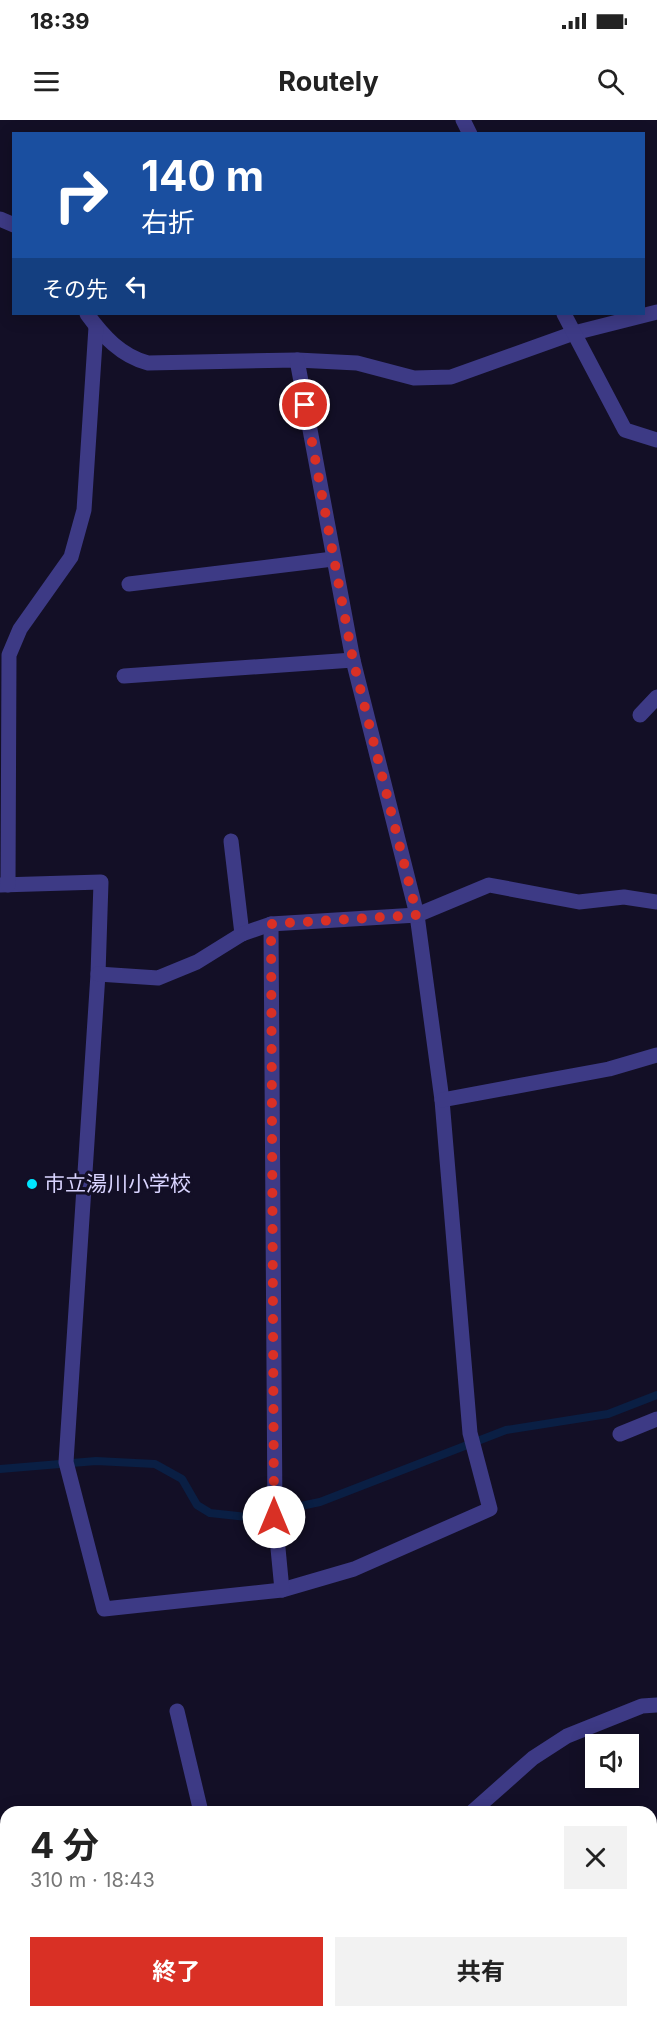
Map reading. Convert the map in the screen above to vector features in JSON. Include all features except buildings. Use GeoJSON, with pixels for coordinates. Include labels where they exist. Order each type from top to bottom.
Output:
{"type":"FeatureCollection","features":[{"type":"Feature","properties":{"kind":"street"},"geometry":{"type":"LineString","coordinates":[[88,315],[96,327],[131,358],[148,363],[297,360],[357,363],[414,378],[451,377],[574,333],[657,312]]}},
{"type":"Feature","properties":{"kind":"street"},"geometry":{"type":"LineString","coordinates":[[565,315],[625,430],[657,440]]}},
{"type":"Feature","properties":{"kind":"street"},"geometry":{"type":"LineString","coordinates":[[96,327],[84,510],[70,557],[20,630],[9,655],[4,885],[101,882],[98,974],[66,1462],[104,1609],[282,1590],[354,1569],[489,1509],[470,1433],[442,1100],[417,915],[353,660],[297,360]]}},
{"type":"Feature","properties":{"kind":"street"},"geometry":{"type":"LineString","coordinates":[[129,584],[333,559]]}},
{"type":"Feature","properties":{"kind":"street"},"geometry":{"type":"LineString","coordinates":[[124,676],[353,660]]}},
{"type":"Feature","properties":{"kind":"street"},"geometry":{"type":"LineString","coordinates":[[640,715],[657,697]]}},
{"type":"Feature","properties":{"kind":"street"},"geometry":{"type":"LineString","coordinates":[[231,841],[242,934]]}},
{"type":"Feature","properties":{"kind":"street"},"geometry":{"type":"LineString","coordinates":[[98,974],[158,978],[197,962],[242,934],[271,924],[417,915],[489,885],[579,902],[624,897],[657,902]]}},
{"type":"Feature","properties":{"kind":"street"},"geometry":{"type":"LineString","coordinates":[[271,924],[274,1517],[282,1590]]}},
{"type":"Feature","properties":{"kind":"street"},"geometry":{"type":"LineString","coordinates":[[442,1100],[609,1069],[657,1055]]}},
{"type":"Feature","properties":{"kind":"street"},"geometry":{"type":"LineString","coordinates":[[620,1434],[657,1419]]}},
{"type":"Feature","properties":{"kind":"street"},"geometry":{"type":"LineString","coordinates":[[479,1806],[533,1758],[567,1736],[642,1706],[657,1705]]}},
{"type":"Feature","properties":{"kind":"street"},"geometry":{"type":"LineString","coordinates":[[177,1711],[200,1806]]}},
{"type":"Feature","properties":{"kind":"waterway"},"geometry":{"type":"LineString","coordinates":[[0,1469],[96,1461],[155,1464],[182,1479],[197,1505],[210,1513],[247,1517],[320,1502],[506,1430],[608,1414],[657,1395]]}},
{"type":"Feature","properties":{"kind":"place","name":"市立湯川小学校"},"geometry":{"type":"Point","coordinates":[32,1184]}},
{"type":"Feature","properties":{"kind":"route"},"geometry":{"type":"LineString","coordinates":[[274,1517],[271,924],[417,915],[353,660],[305,405]]}}]}
